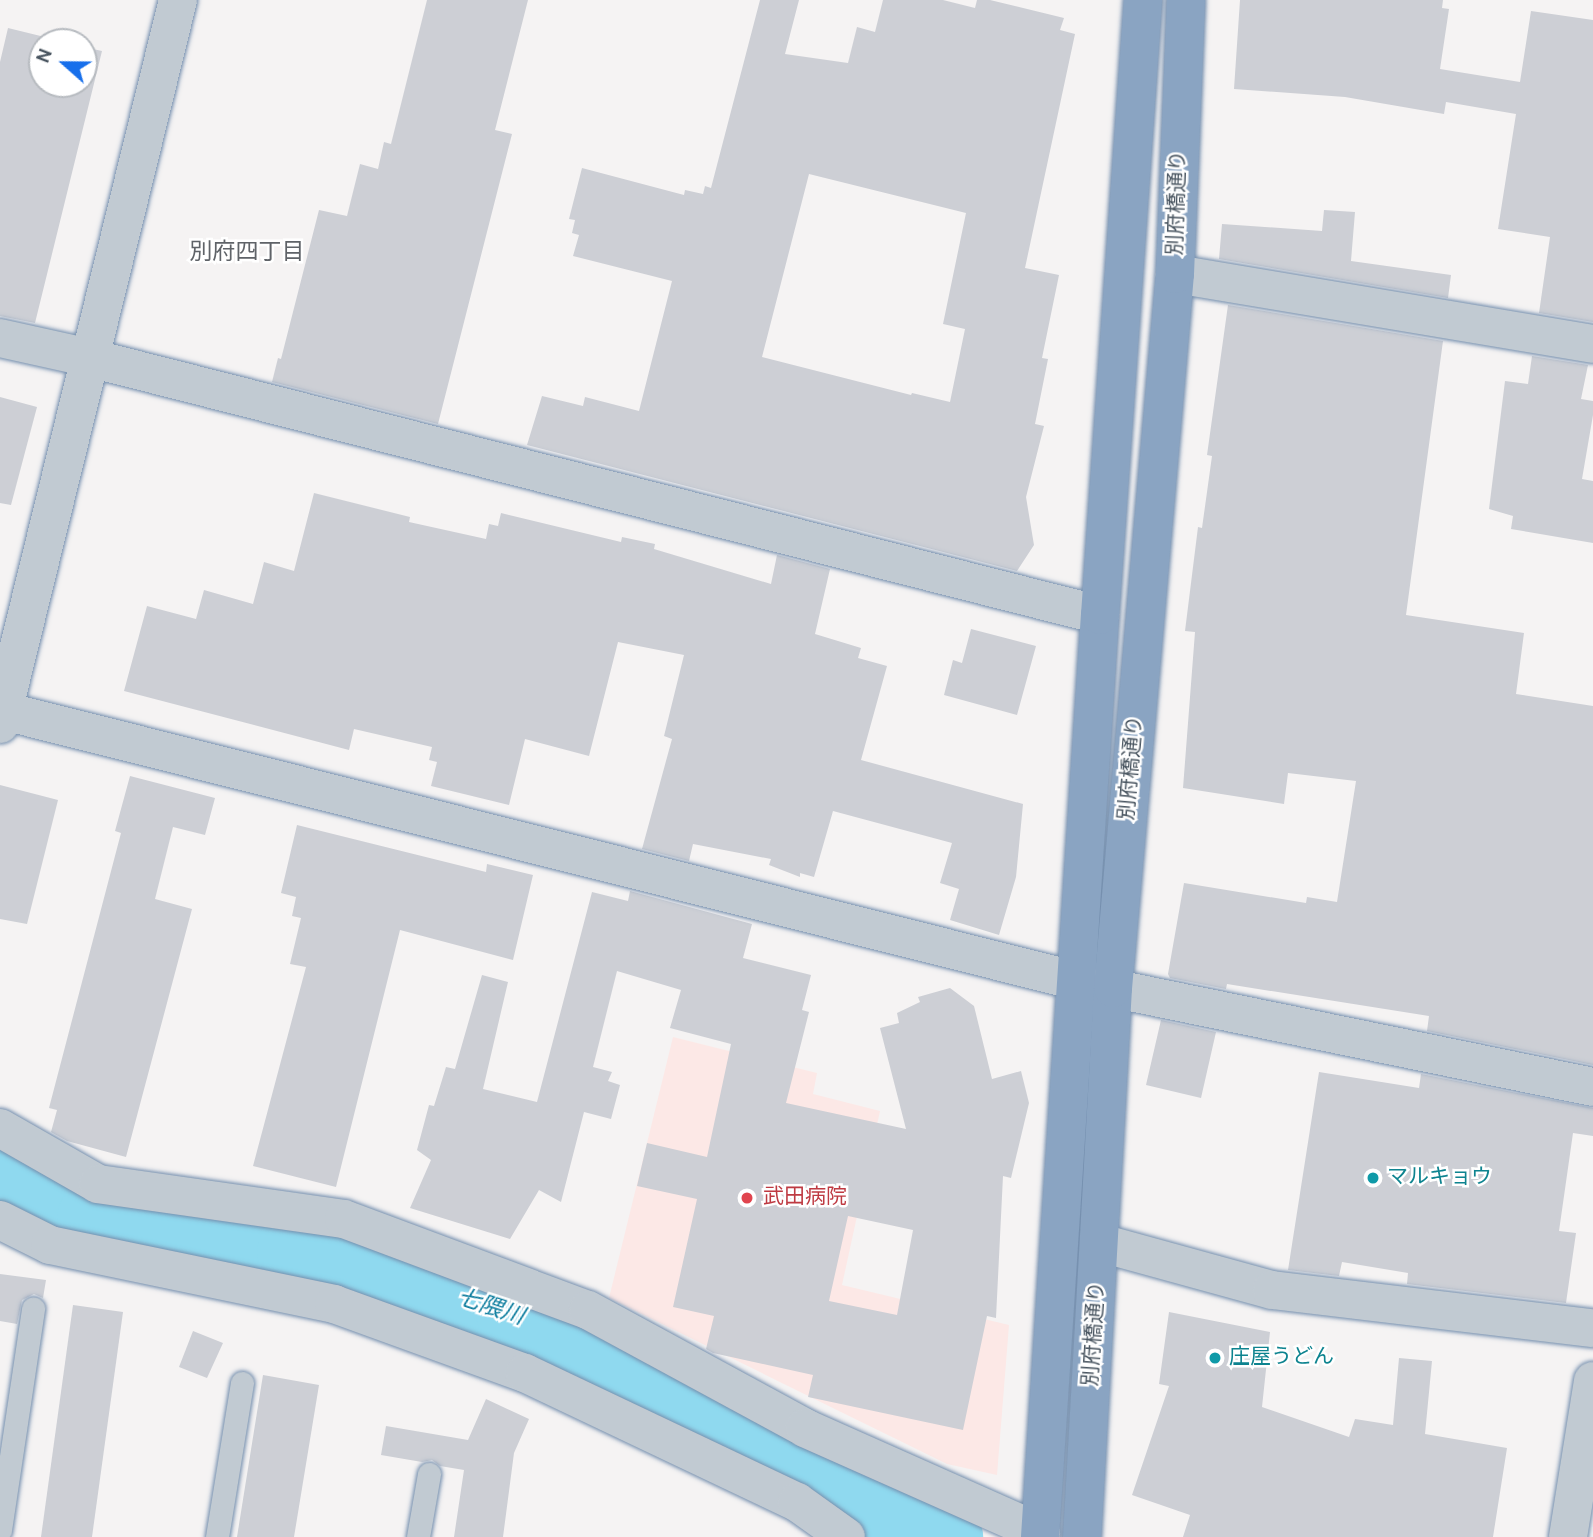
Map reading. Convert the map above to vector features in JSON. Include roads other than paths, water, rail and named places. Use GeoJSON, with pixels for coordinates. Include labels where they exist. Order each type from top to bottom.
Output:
{"type":"FeatureCollection","features":[{"type":"Feature","properties":{"kind":"highway","name":"別府橋通り"},"geometry":{"type":"LineString","coordinates":[[1041,1535],[1100,615],[1143,0]]}},
{"type":"Feature","properties":{"kind":"highway","name":"別府橋通り"},"geometry":{"type":"LineString","coordinates":[[1082,1537],[1114,988],[1175,274],[1186,0]]}},
{"type":"Feature","properties":{"kind":"street"},"geometry":{"type":"LineString","coordinates":[[178,0],[1,715],[1077,981],[1593,1087]]}},
{"type":"Feature","properties":{"kind":"street"},"geometry":{"type":"LineString","coordinates":[[1175,274],[1593,344]]}},
{"type":"Feature","properties":{"kind":"street"},"geometry":{"type":"LineString","coordinates":[[0,338],[90,358],[1100,615]]}},
{"type":"Feature","properties":{"kind":"street"},"geometry":{"type":"LineString","coordinates":[[0,1129],[98,1184],[344,1219],[588,1310],[806,1428],[1041,1535]]}},
{"type":"Feature","properties":{"kind":"street"},"geometry":{"type":"LineString","coordinates":[[0,1220],[50,1245],[334,1304],[525,1373],[797,1502],[846,1537]]}},
{"type":"Feature","properties":{"kind":"street"},"geometry":{"type":"LineString","coordinates":[[1101,1243],[1272,1290],[1593,1328]]}},
{"type":"Feature","properties":{"kind":"street"},"geometry":{"type":"LineString","coordinates":[[1569,1537],[1593,1381]]}},
{"type":"Feature","properties":{"kind":"lane"},"geometry":{"type":"LineString","coordinates":[[0,1530],[33,1308]]}},
{"type":"Feature","properties":{"kind":"lane"},"geometry":{"type":"LineString","coordinates":[[217,1537],[242,1383]]}},
{"type":"Feature","properties":{"kind":"lane"},"geometry":{"type":"LineString","coordinates":[[418,1537],[429,1474]]}},
{"type":"Feature","properties":{"kind":"waterway","name":"七隈川"},"geometry":{"type":"LineString","coordinates":[[0,1176],[94,1218],[294,1252],[513,1313],[946,1537]]}},
{"type":"Feature","properties":{"kind":"place","name":"マルキョウ"},"geometry":{"type":"Point","coordinates":[1373,1178]}},
{"type":"Feature","properties":{"kind":"place","name":"武田病院"},"geometry":{"type":"Point","coordinates":[747,1198]}},
{"type":"Feature","properties":{"kind":"place","name":"庄屋うどん"},"geometry":{"type":"Point","coordinates":[1215,1358]}},
{"type":"Feature","properties":{"kind":"district","name":"別府四丁目"},"geometry":{"type":"Point","coordinates":[247,254]}}]}
